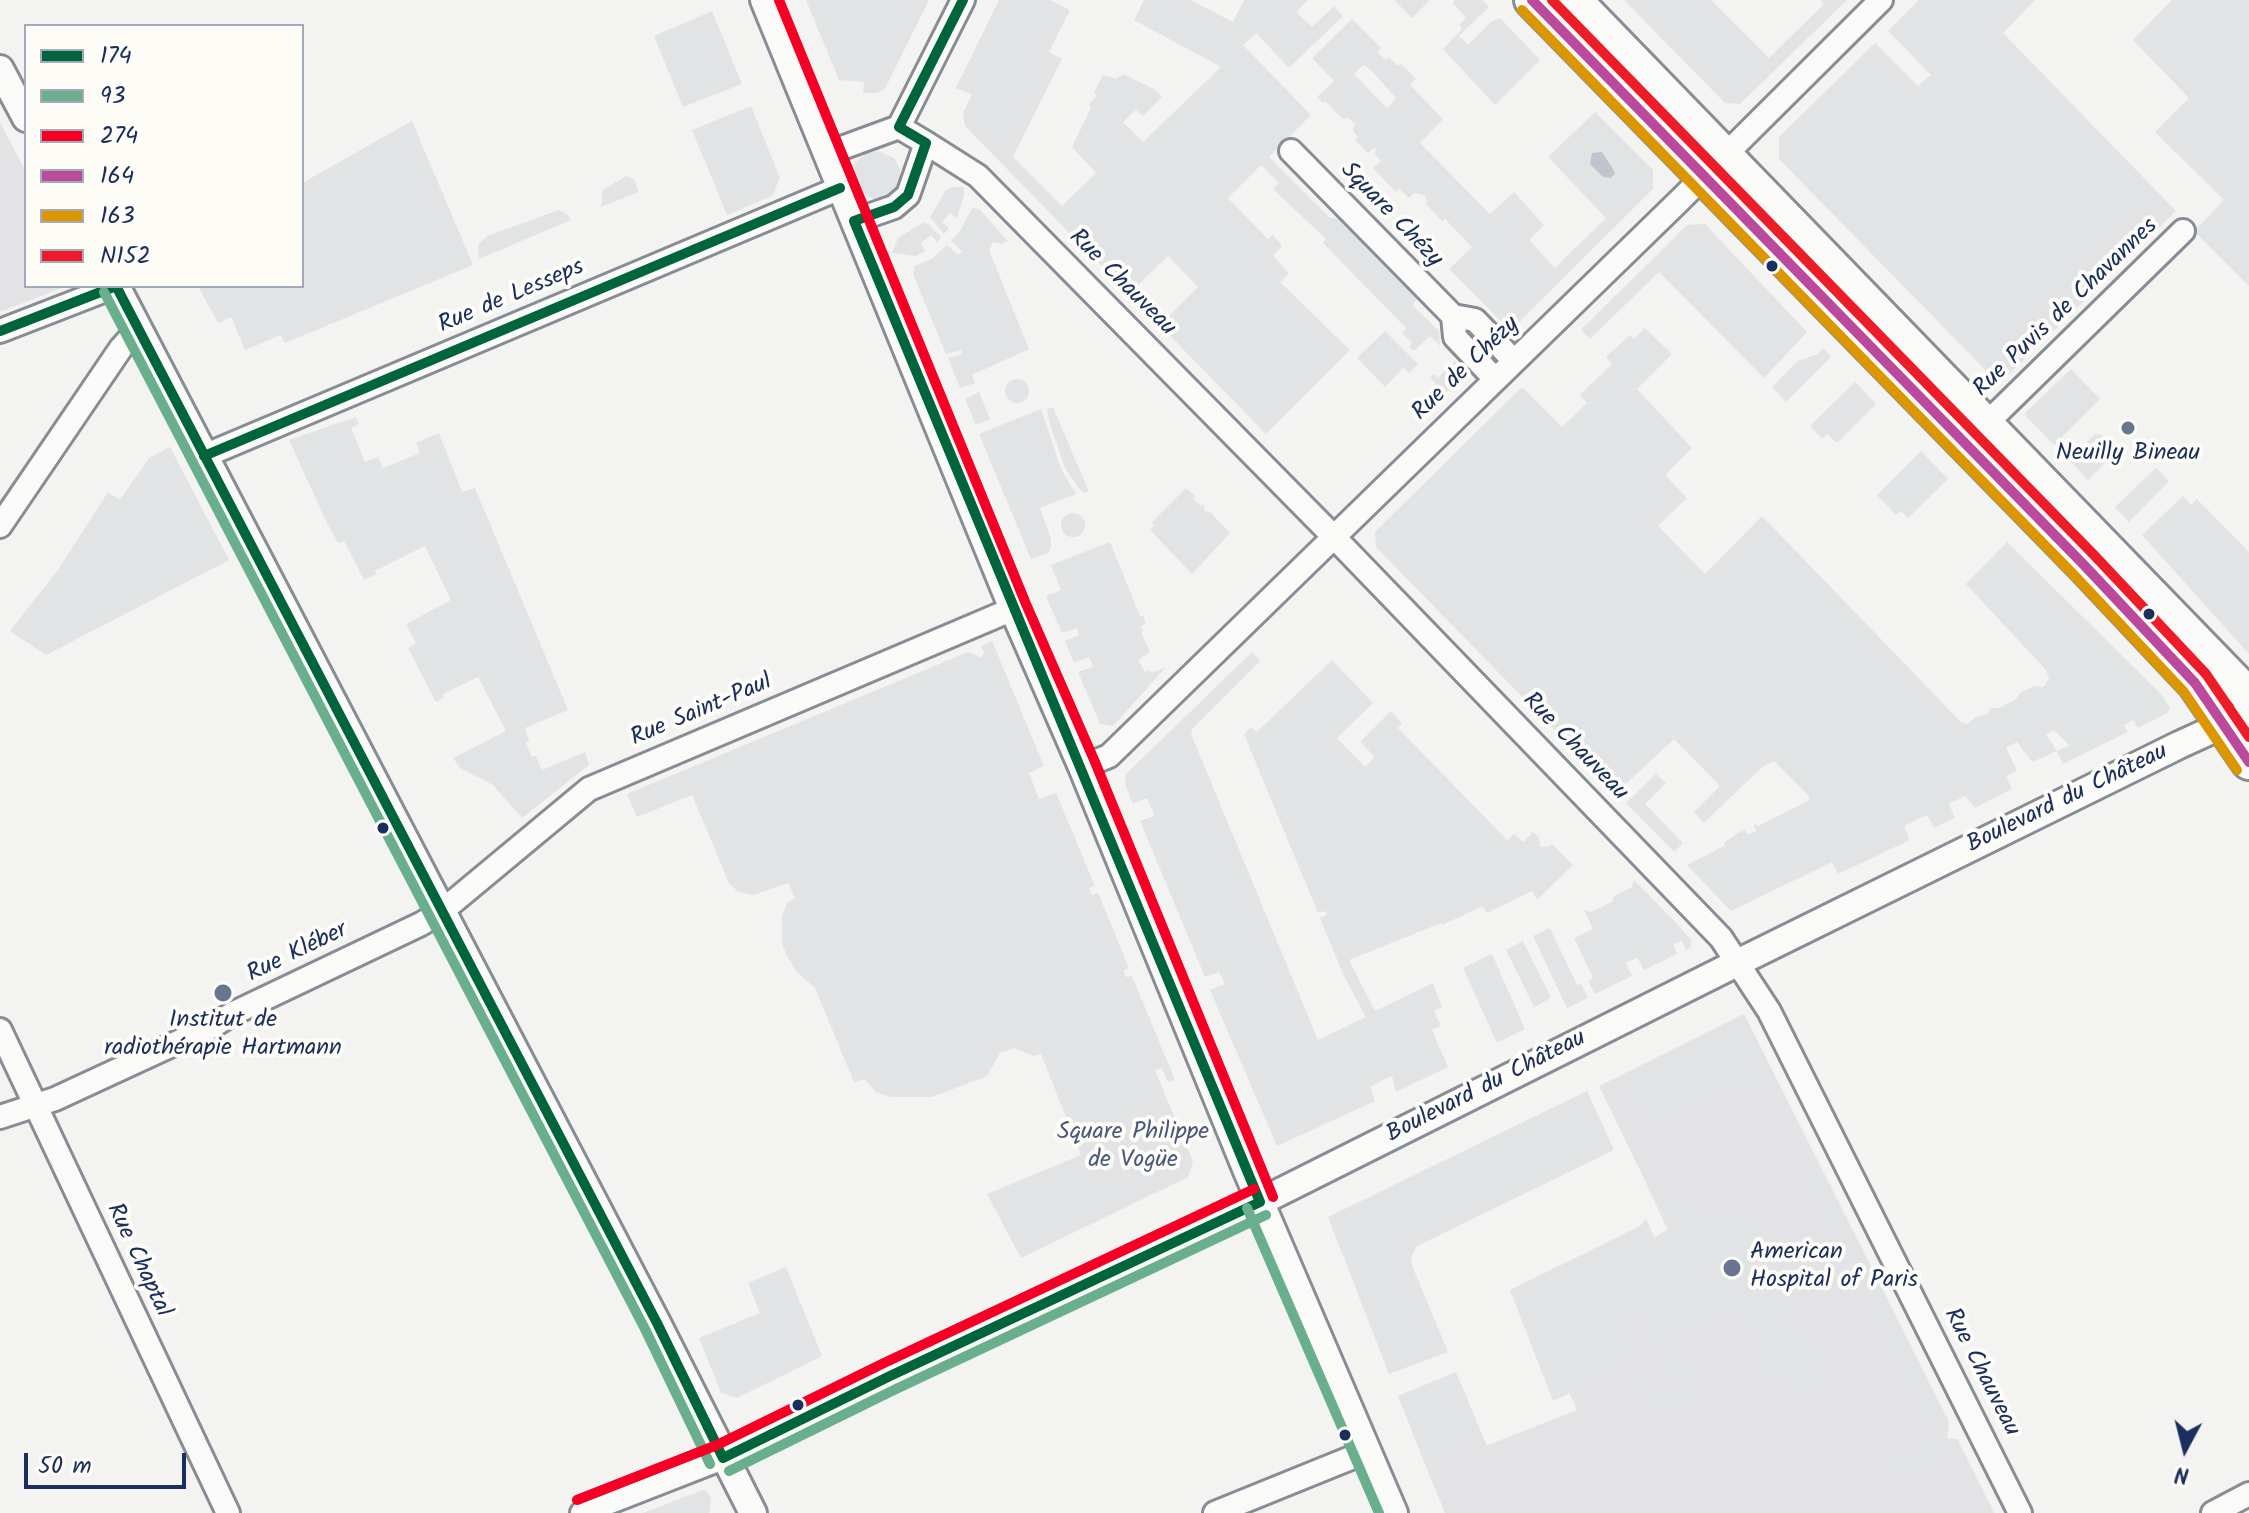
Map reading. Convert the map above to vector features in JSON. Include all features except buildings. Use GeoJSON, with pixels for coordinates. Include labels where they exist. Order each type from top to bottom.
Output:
{"type":"FeatureCollection","features":[{"type":"Feature","properties":{"kind":"main road"},"geometry":{"type":"LineString","coordinates":[[1532,0],[1718,177],[1987,423],[2249,696]]}},
{"type":"Feature","properties":{"kind":"main road"},"geometry":{"type":"LineString","coordinates":[[1574,0],[1718,177],[2195,683],[2236,719],[2249,762]]}},
{"type":"Feature","properties":{"kind":"street"},"geometry":{"type":"LineString","coordinates":[[764,0],[1013,609],[1082,767],[1260,1202],[1394,1513]]}},
{"type":"Feature","properties":{"kind":"street"},"geometry":{"type":"LineString","coordinates":[[828,153],[899,127],[963,0]]}},
{"type":"Feature","properties":{"kind":"street","name":"Rue de Chézy"},"geometry":{"type":"LineString","coordinates":[[1082,767],[1109,756],[1495,379],[1718,177],[1881,0]]}},
{"type":"Feature","properties":{"kind":"street"},"geometry":{"type":"LineString","coordinates":[[0,69],[24,114]]}},
{"type":"Feature","properties":{"kind":"street","name":"Rue Chauveau"},"geometry":{"type":"LineString","coordinates":[[899,127],[978,176],[1333,536],[1721,938],[1769,1011],[2020,1513]]}},
{"type":"Feature","properties":{"kind":"street"},"geometry":{"type":"LineString","coordinates":[[854,221],[894,207],[908,195],[926,143]]}},
{"type":"Feature","properties":{"kind":"street","name":"Square Chézy"},"geometry":{"type":"LineString","coordinates":[[1291,151],[1453,316]]}},
{"type":"Feature","properties":{"kind":"street","name":"Rue de Lesseps"},"geometry":{"type":"LineString","coordinates":[[204,456],[840,188]]}},
{"type":"Feature","properties":{"kind":"street","name":"Rue Puvis de Chavannes"},"geometry":{"type":"LineString","coordinates":[[1987,423],[2183,231]]}},
{"type":"Feature","properties":{"kind":"street"},"geometry":{"type":"LineString","coordinates":[[0,331],[111,288]]}},
{"type":"Feature","properties":{"kind":"street"},"geometry":{"type":"LineString","coordinates":[[117,288],[753,1513]]}},
{"type":"Feature","properties":{"kind":"street"},"geometry":{"type":"LineString","coordinates":[[1495,379],[1455,337],[1453,316],[1475,320],[1514,361]]}},
{"type":"Feature","properties":{"kind":"street"},"geometry":{"type":"LineString","coordinates":[[0,526],[121,348],[139,328]]}},
{"type":"Feature","properties":{"kind":"street","name":"Rue Saint-Paul"},"geometry":{"type":"LineString","coordinates":[[441,912],[589,789],[1013,609]]}},
{"type":"Feature","properties":{"kind":"street","name":"Boulevard du Château"},"geometry":{"type":"LineString","coordinates":[[723,1458],[1260,1202],[1739,962],[2236,719]]}},
{"type":"Feature","properties":{"kind":"street","name":"Rue Kléber"},"geometry":{"type":"LineString","coordinates":[[0,1117],[36,1106],[213,1026],[441,912]]}},
{"type":"Feature","properties":{"kind":"street","name":"Rue Chaptal"},"geometry":{"type":"LineString","coordinates":[[0,1030],[228,1513]]}},
{"type":"Feature","properties":{"kind":"street"},"geometry":{"type":"LineString","coordinates":[[1215,1513],[1368,1451]]}},
{"type":"Feature","properties":{"kind":"street"},"geometry":{"type":"LineString","coordinates":[[582,1513],[723,1458]]}},
{"type":"Feature","properties":{"kind":"street"},"geometry":{"type":"LineString","coordinates":[[2213,1513],[2249,1494]]}},
{"type":"Feature","properties":{"kind":"shaded area"},"geometry":{"type":"Polygon","coordinates":[[[0,122],[24,168],[24,288],[61,288],[0,312],[0,122]]]}},
{"type":"Feature","properties":{"kind":"shaded area"},"geometry":{"type":"Polygon","coordinates":[[[1602,152],[1615,174],[1611,178],[1603,177],[1590,164],[1592,153],[1602,152]]]}},
{"type":"Feature","properties":{"kind":"shaded area","name":"American Hospital of Paris"},"geometry":{"type":"Polygon","coordinates":[[[1744,1014],[1949,1422],[1947,1438],[1957,1439],[1994,1513],[1445,1513],[1427,1469],[1577,1410],[1530,1299],[1669,1230],[1599,1086],[1744,1014]]]}},
{"type":"Feature","properties":{"kind":"green space"},"geometry":{"type":"Polygon","coordinates":[[[806,0],[929,0],[885,89],[877,93],[863,93],[864,82],[839,80],[806,0]]]}},
{"type":"Feature","properties":{"kind":"green space"},"geometry":{"type":"Polygon","coordinates":[[[999,0],[1050,0],[1070,10],[1049,52],[1062,59],[1013,157],[1062,206],[1096,173],[1072,147],[1103,75],[1116,79],[1123,74],[1154,89],[1162,97],[1143,116],[1136,110],[1123,122],[1143,142],[1221,67],[1134,20],[1144,0],[1190,0],[1233,22],[1244,0],[1308,0],[1296,12],[1312,27],[1334,6],[1343,16],[1289,68],[1256,33],[1243,45],[1311,115],[1269,157],[1329,217],[1338,219],[1417,299],[1412,305],[1439,331],[1440,346],[1430,336],[1414,351],[1409,347],[1412,343],[1402,333],[1406,328],[1323,243],[1326,239],[1273,189],[1279,183],[1261,165],[1228,198],[1268,239],[1273,235],[1282,246],[1273,256],[1289,273],[1280,282],[1350,350],[1266,434],[965,126],[963,113],[972,95],[956,88],[999,0]],[[1168,256],[1135,288],[1166,319],[1198,287],[1168,256]]]}},
{"type":"Feature","properties":{"kind":"green space"},"geometry":{"type":"Polygon","coordinates":[[[1394,0],[1430,0],[1412,18],[1394,0]]]}},
{"type":"Feature","properties":{"kind":"green space"},"geometry":{"type":"Polygon","coordinates":[[[1454,0],[1482,0],[1489,7],[1459,36],[1468,45],[1492,21],[1500,18],[1540,60],[1495,105],[1443,49],[1462,29],[1459,25],[1466,18],[1453,3],[1454,0]]]}},
{"type":"Feature","properties":{"kind":"green space"},"geometry":{"type":"Polygon","coordinates":[[[1624,0],[1711,0],[1769,58],[1824,4],[1820,0],[1847,0],[1740,104],[1725,103],[1624,0]]]}},
{"type":"Feature","properties":{"kind":"green space"},"geometry":{"type":"Polygon","coordinates":[[[1919,0],[2035,0],[2003,33],[2176,211],[1999,384],[1779,159],[1779,137],[1875,43],[1918,86],[1931,75],[1888,31],[1919,0]]]}},
{"type":"Feature","properties":{"kind":"green space"},"geometry":{"type":"Polygon","coordinates":[[[2172,0],[2249,0],[2249,286],[2194,231],[2224,200],[2155,132],[2189,98],[2133,40],[2172,0]]]}},
{"type":"Feature","properties":{"kind":"green space"},"geometry":{"type":"Polygon","coordinates":[[[712,11],[742,84],[683,107],[654,36],[712,11]]]}},
{"type":"Feature","properties":{"kind":"green space"},"geometry":{"type":"Polygon","coordinates":[[[1352,19],[1381,48],[1377,52],[1386,60],[1389,57],[1398,66],[1401,64],[1416,79],[1410,85],[1443,119],[1420,143],[1490,214],[1514,192],[1544,225],[1529,240],[1555,268],[1606,218],[1548,157],[1595,112],[1653,170],[1653,189],[1502,339],[1499,337],[1508,328],[1449,269],[1472,247],[1426,204],[1424,195],[1414,193],[1409,198],[1399,189],[1396,192],[1373,168],[1381,161],[1374,153],[1377,150],[1374,148],[1368,153],[1355,140],[1358,137],[1353,131],[1355,124],[1348,118],[1343,119],[1317,97],[1334,81],[1312,58],[1352,19]],[[1363,65],[1354,74],[1387,108],[1396,98],[1363,65]]]}},
{"type":"Feature","properties":{"kind":"green space"},"geometry":{"type":"Polygon","coordinates":[[[751,106],[780,178],[772,196],[727,215],[692,130],[751,106]]]}},
{"type":"Feature","properties":{"kind":"green space"},"geometry":{"type":"Polygon","coordinates":[[[412,121],[473,265],[285,343],[281,335],[245,350],[231,317],[218,323],[199,288],[304,288],[304,182],[412,121]]]}},
{"type":"Feature","properties":{"kind":"green space"},"geometry":{"type":"Polygon","coordinates":[[[878,151],[894,158],[900,169],[900,180],[896,189],[876,200],[864,194],[854,164],[865,154],[878,151]]]}},
{"type":"Feature","properties":{"kind":"green space"},"geometry":{"type":"Polygon","coordinates":[[[626,176],[634,179],[639,192],[601,207],[603,190],[626,176]]]}},
{"type":"Feature","properties":{"kind":"green space"},"geometry":{"type":"Polygon","coordinates":[[[964,187],[964,195],[957,218],[950,213],[942,222],[949,228],[944,234],[930,217],[946,190],[964,187]]]}},
{"type":"Feature","properties":{"kind":"green space"},"geometry":{"type":"Polygon","coordinates":[[[972,208],[979,209],[1008,241],[1001,244],[993,242],[989,250],[1029,349],[972,375],[975,383],[960,388],[948,358],[962,354],[961,350],[946,354],[913,274],[915,266],[933,258],[947,245],[958,255],[962,251],[951,241],[972,208]]]}},
{"type":"Feature","properties":{"kind":"green space"},"geometry":{"type":"Polygon","coordinates":[[[559,210],[571,220],[479,259],[478,245],[487,236],[559,210]]]}},
{"type":"Feature","properties":{"kind":"green space"},"geometry":{"type":"Polygon","coordinates":[[[923,223],[941,237],[937,242],[931,235],[921,243],[925,251],[916,256],[892,253],[898,238],[923,223]]]}},
{"type":"Feature","properties":{"kind":"green space"},"geometry":{"type":"Polygon","coordinates":[[[1705,224],[1807,332],[1764,378],[1659,272],[1590,339],[1581,330],[1687,225],[1705,224]]]}},
{"type":"Feature","properties":{"kind":"green space"},"geometry":{"type":"Polygon","coordinates":[[[1645,328],[1672,354],[1637,389],[1692,448],[1665,475],[1687,498],[1658,526],[1705,574],[1762,516],[1961,722],[1967,724],[1987,714],[1991,708],[1999,708],[2015,700],[2020,693],[2035,686],[2043,687],[2049,679],[2046,670],[1966,584],[2007,542],[2160,693],[2170,708],[2167,713],[2138,728],[2133,720],[2124,725],[2128,732],[2063,764],[2057,751],[2032,762],[2017,742],[2006,748],[2017,770],[2006,776],[2012,789],[1975,808],[1965,796],[1949,804],[1955,818],[1934,828],[1927,815],[1904,826],[1910,840],[1838,874],[1832,862],[1731,911],[1687,865],[1724,846],[1738,833],[1745,830],[1748,835],[1756,831],[1754,825],[1758,826],[1810,800],[1808,795],[1774,761],[1761,768],[1704,823],[1694,812],[1720,786],[1674,739],[1616,793],[1376,547],[1375,532],[1522,387],[1562,427],[1587,403],[1580,395],[1612,364],[1606,357],[1630,335],[1634,339],[1645,328]],[[2054,730],[2046,735],[2057,751],[2069,746],[2054,730]]]}},
{"type":"Feature","properties":{"kind":"green space"},"geometry":{"type":"Polygon","coordinates":[[[1385,331],[1418,364],[1409,373],[1403,368],[1385,387],[1357,358],[1385,331]]]}},
{"type":"Feature","properties":{"kind":"green space"},"geometry":{"type":"Polygon","coordinates":[[[1823,348],[1831,357],[1786,402],[1772,387],[1798,361],[1818,354],[1823,348]]]}},
{"type":"Feature","properties":{"kind":"green space"},"geometry":{"type":"Polygon","coordinates":[[[1455,361],[1466,373],[1446,393],[1430,378],[1434,374],[1438,378],[1455,361]]]}},
{"type":"Feature","properties":{"kind":"green space"},"geometry":{"type":"Polygon","coordinates":[[[2071,369],[2100,399],[2054,445],[2024,414],[2071,369]]]}},
{"type":"Feature","properties":{"kind":"green space"},"geometry":{"type":"Polygon","coordinates":[[[1017,379],[1028,386],[1029,391],[1022,402],[1017,403],[1006,396],[1005,391],[1012,380],[1017,379]]]}},
{"type":"Feature","properties":{"kind":"green space"},"geometry":{"type":"Polygon","coordinates":[[[1855,382],[1876,404],[1837,443],[1827,434],[1822,439],[1810,426],[1855,382]]]}},
{"type":"Feature","properties":{"kind":"green space"},"geometry":{"type":"Polygon","coordinates":[[[979,392],[990,419],[976,425],[965,399],[979,392]]]}},
{"type":"Feature","properties":{"kind":"green space"},"geometry":{"type":"Polygon","coordinates":[[[1053,407],[1089,492],[1084,493],[1077,486],[1065,468],[1049,421],[1047,409],[1053,407]]]}},
{"type":"Feature","properties":{"kind":"green space"},"geometry":{"type":"Polygon","coordinates":[[[1041,409],[1061,469],[1076,494],[1040,508],[1051,546],[1048,553],[1031,559],[979,434],[1041,409]]]}},
{"type":"Feature","properties":{"kind":"green space"},"geometry":{"type":"Polygon","coordinates":[[[356,417],[359,424],[351,428],[365,462],[378,457],[383,468],[420,453],[416,443],[439,433],[462,492],[475,488],[568,710],[525,728],[529,741],[526,743],[542,770],[585,752],[589,765],[522,818],[493,785],[460,768],[453,758],[506,731],[478,677],[443,694],[444,698],[436,702],[408,648],[416,643],[406,624],[451,600],[425,546],[375,571],[376,574],[364,580],[344,541],[338,543],[326,521],[289,440],[356,417]]]}},
{"type":"Feature","properties":{"kind":"green space"},"geometry":{"type":"Polygon","coordinates":[[[2095,434],[2102,435],[2118,450],[2088,480],[2069,460],[2095,434]]]}},
{"type":"Feature","properties":{"kind":"green space"},"geometry":{"type":"Polygon","coordinates":[[[170,447],[229,560],[46,655],[10,631],[58,570],[108,492],[120,500],[149,458],[170,447]]]}},
{"type":"Feature","properties":{"kind":"green space"},"geometry":{"type":"Polygon","coordinates":[[[1921,451],[1948,479],[1908,518],[1901,511],[1896,515],[1877,495],[1921,451]]]}},
{"type":"Feature","properties":{"kind":"green space"},"geometry":{"type":"Polygon","coordinates":[[[2156,468],[2169,481],[2129,522],[2115,507],[2156,468]]]}},
{"type":"Feature","properties":{"kind":"green space"},"geometry":{"type":"Polygon","coordinates":[[[1186,488],[1195,496],[1193,499],[1201,506],[1203,504],[1205,511],[1211,513],[1230,533],[1192,574],[1150,530],[1154,526],[1151,523],[1186,488]]]}},
{"type":"Feature","properties":{"kind":"green space"},"geometry":{"type":"Polygon","coordinates":[[[2183,496],[2191,505],[2197,499],[2249,552],[2249,654],[2142,535],[2183,496]]]}},
{"type":"Feature","properties":{"kind":"green space"},"geometry":{"type":"Polygon","coordinates":[[[1073,513],[1084,520],[1085,525],[1078,536],[1073,537],[1062,530],[1061,525],[1068,514],[1073,513]]]}},
{"type":"Feature","properties":{"kind":"green space"},"geometry":{"type":"Polygon","coordinates":[[[1110,542],[1146,624],[1141,626],[1141,633],[1150,652],[1138,660],[1145,672],[1150,670],[1152,673],[1166,667],[1113,726],[1100,724],[1078,672],[1093,667],[1089,657],[1074,663],[1065,641],[1079,635],[1077,628],[1062,633],[1046,596],[1061,590],[1051,565],[1110,542]]]}},
{"type":"Feature","properties":{"kind":"green space","name":"Square Philippe de Vogüe"},"geometry":{"type":"Polygon","coordinates":[[[992,641],[1044,766],[1029,773],[1039,799],[1056,793],[1095,886],[1089,888],[1092,895],[1098,893],[1129,968],[1123,971],[1126,977],[1132,976],[1175,1080],[1168,1082],[1162,1068],[1155,1070],[1193,1162],[1188,1177],[1021,1258],[987,1194],[1081,1155],[1041,1054],[1034,1056],[1014,1048],[1000,1053],[987,1076],[932,1097],[891,1097],[876,1092],[864,1079],[854,1082],[815,988],[797,972],[782,944],[782,916],[788,902],[795,898],[788,883],[754,895],[738,892],[729,883],[692,795],[637,817],[627,794],[968,652],[982,658],[984,653],[981,646],[992,641]]]}},
{"type":"Feature","properties":{"kind":"green space"},"geometry":{"type":"Polygon","coordinates":[[[1252,652],[1260,661],[1193,728],[1191,734],[1318,1040],[1366,1017],[1343,974],[1320,918],[1327,914],[1325,911],[1318,913],[1244,734],[1251,727],[1257,732],[1332,660],[1373,703],[1337,738],[1365,767],[1375,757],[1360,742],[1391,711],[1402,723],[1398,728],[1507,840],[1514,834],[1523,842],[1533,832],[1539,837],[1540,846],[1552,844],[1573,865],[1537,900],[1532,891],[1487,913],[1483,906],[1349,960],[1375,1011],[1433,983],[1442,1007],[1434,1011],[1441,1026],[1432,1030],[1448,1067],[1396,1092],[1392,1076],[1383,1080],[1370,1087],[1375,1101],[1277,1146],[1210,990],[1225,984],[1219,972],[1205,977],[1140,821],[1154,816],[1147,798],[1133,804],[1125,784],[1126,774],[1252,652]]]}},
{"type":"Feature","properties":{"kind":"green space"},"geometry":{"type":"Polygon","coordinates":[[[1656,774],[1666,783],[1645,804],[1683,843],[1674,852],[1626,803],[1656,774]]]}},
{"type":"Feature","properties":{"kind":"green space"},"geometry":{"type":"Polygon","coordinates":[[[1634,880],[1680,927],[1691,940],[1691,947],[1686,950],[1682,941],[1673,944],[1677,954],[1644,970],[1637,957],[1626,963],[1632,976],[1595,994],[1588,981],[1593,978],[1574,938],[1593,929],[1584,910],[1591,912],[1612,902],[1614,896],[1632,887],[1634,880]]]}},
{"type":"Feature","properties":{"kind":"green space"},"geometry":{"type":"Polygon","coordinates":[[[1550,928],[1577,985],[1581,984],[1588,998],[1567,1008],[1533,936],[1550,928]]]}},
{"type":"Feature","properties":{"kind":"green space"},"geometry":{"type":"Polygon","coordinates":[[[1523,941],[1551,998],[1534,1007],[1506,950],[1523,941]]]}},
{"type":"Feature","properties":{"kind":"green space"},"geometry":{"type":"Polygon","coordinates":[[[1492,954],[1525,1029],[1497,1043],[1463,968],[1492,954]]]}},
{"type":"Feature","properties":{"kind":"green space"},"geometry":{"type":"Polygon","coordinates":[[[1744,1014],[1949,1422],[1925,1427],[1800,1175],[1806,1172],[1807,1167],[1771,1097],[1767,1098],[1760,1090],[1746,1090],[1744,1087],[1648,1133],[1625,1086],[1626,1073],[1744,1014]]]}},
{"type":"Feature","properties":{"kind":"green space"},"geometry":{"type":"Polygon","coordinates":[[[1587,1091],[1614,1150],[1417,1246],[1411,1263],[1448,1352],[1389,1374],[1328,1217],[1587,1091]]]}},
{"type":"Feature","properties":{"kind":"green space"},"geometry":{"type":"Polygon","coordinates":[[[1666,1178],[1672,1190],[1680,1195],[1686,1196],[1702,1189],[1712,1210],[1720,1215],[1750,1202],[1848,1403],[1837,1408],[1754,1378],[1748,1366],[1758,1361],[1734,1312],[1686,1336],[1712,1391],[1722,1388],[1723,1396],[1651,1425],[1637,1395],[1628,1399],[1623,1388],[1604,1396],[1639,1366],[1648,1343],[1667,1385],[1653,1392],[1654,1396],[1673,1388],[1640,1317],[1630,1322],[1637,1340],[1632,1355],[1597,1387],[1588,1403],[1577,1410],[1570,1393],[1553,1401],[1510,1290],[1640,1226],[1646,1219],[1654,1237],[1668,1230],[1647,1186],[1666,1178]]]}},
{"type":"Feature","properties":{"kind":"green space"},"geometry":{"type":"Polygon","coordinates":[[[786,1267],[822,1356],[737,1398],[721,1393],[699,1338],[760,1313],[748,1283],[786,1267]]]}},
{"type":"Feature","properties":{"kind":"green space"},"geometry":{"type":"Polygon","coordinates":[[[1456,1372],[1487,1446],[1427,1469],[1398,1396],[1456,1372]]]}},
{"type":"Feature","properties":{"kind":"green space"},"geometry":{"type":"Polygon","coordinates":[[[1936,1439],[1957,1439],[1994,1513],[1978,1513],[1953,1463],[1929,1475],[1925,1469],[1887,1489],[1868,1453],[1885,1460],[1936,1439]]]}},
{"type":"Feature","properties":{"kind":"green space"},"geometry":{"type":"Polygon","coordinates":[[[703,1490],[711,1499],[709,1513],[643,1513],[703,1490]]]}},
{"type":"Feature","properties":{"kind":"transit line","name":"274"},"geometry":{"type":"LineString","coordinates":[[779,0],[1273,1197]]}},
{"type":"Feature","properties":{"kind":"transit line","name":"174"},"geometry":{"type":"LineString","coordinates":[[899,127],[963,0]]}},
{"type":"Feature","properties":{"kind":"transit line","name":"164"},"geometry":{"type":"LineString","coordinates":[[1532,0],[2084,565],[2195,683],[2249,762]]}},
{"type":"Feature","properties":{"kind":"transit line","name":"N152"},"geometry":{"type":"LineString","coordinates":[[1552,0],[2094,555],[2206,674],[2249,737]]}},
{"type":"Feature","properties":{"kind":"transit line","name":"163"},"geometry":{"type":"LineString","coordinates":[[1522,10],[2074,575],[2184,692],[2237,770]]}},
{"type":"Feature","properties":{"kind":"transit line","name":"174"},"geometry":{"type":"LineString","coordinates":[[854,221],[894,207],[908,195],[926,143],[899,127]]}},
{"type":"Feature","properties":{"kind":"transit line","name":"174"},"geometry":{"type":"LineString","coordinates":[[204,456],[840,188]]}},
{"type":"Feature","properties":{"kind":"transit line","name":"174"},"geometry":{"type":"LineString","coordinates":[[854,221],[1260,1202]]}},
{"type":"Feature","properties":{"kind":"transit line","name":"174"},"geometry":{"type":"LineString","coordinates":[[0,331],[111,288]]}},
{"type":"Feature","properties":{"kind":"transit line","name":"174"},"geometry":{"type":"LineString","coordinates":[[117,288],[657,1323],[723,1458]]}},
{"type":"Feature","properties":{"kind":"transit line","name":"93"},"geometry":{"type":"LineString","coordinates":[[104,292],[645,1329],[710,1464]]}},
{"type":"Feature","properties":{"kind":"transit line","name":"274"},"geometry":{"type":"LineString","coordinates":[[577,1500],[717,1445],[1254,1189]]}},
{"type":"Feature","properties":{"kind":"transit line","name":"174"},"geometry":{"type":"LineString","coordinates":[[723,1458],[1260,1202]]}},
{"type":"Feature","properties":{"kind":"transit line","name":"93"},"geometry":{"type":"LineString","coordinates":[[1247,1208],[1379,1513]]}},
{"type":"Feature","properties":{"kind":"transit line","name":"93"},"geometry":{"type":"LineString","coordinates":[[729,1471],[1266,1215]]}},
{"type":"Feature","properties":{"kind":"place","name":"Neuilly Bineau"},"geometry":{"type":"Point","coordinates":[2128,428]}},
{"type":"Feature","properties":{"kind":"place","name":"Institut de radiothérapie Hartmann"},"geometry":{"type":"Point","coordinates":[223,993]}},
{"type":"Feature","properties":{"kind":"place","name":"American Hospital of Paris"},"geometry":{"type":"Point","coordinates":[1732,1268]}}]}
